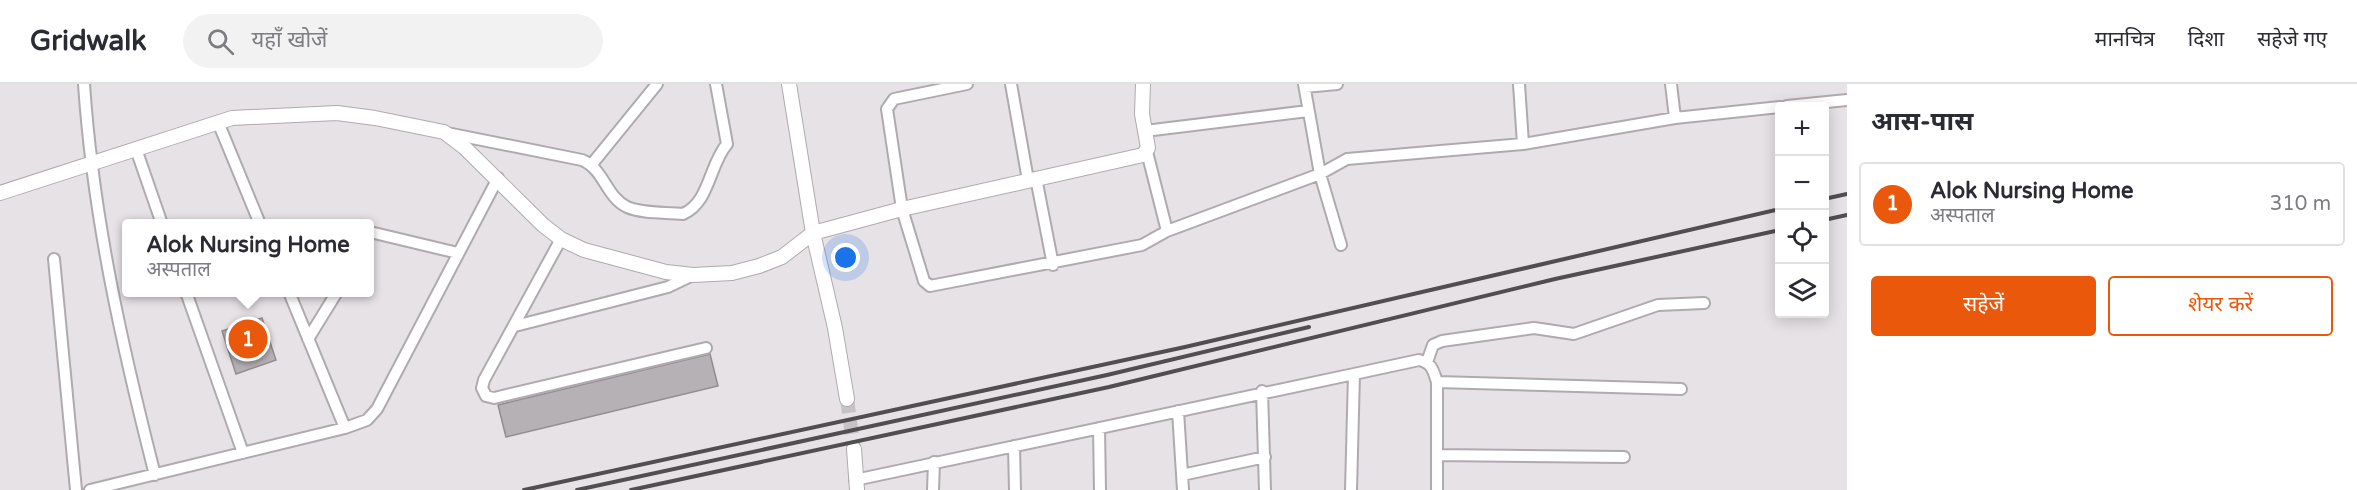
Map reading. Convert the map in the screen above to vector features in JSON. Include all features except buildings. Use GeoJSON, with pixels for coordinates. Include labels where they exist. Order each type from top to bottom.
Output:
{"type":"FeatureCollection","features":[{"type":"Feature","properties":{"kind":"street"},"geometry":{"type":"LineString","coordinates":[[84,84],[90,164],[126,364],[155,475]]}},
{"type":"Feature","properties":{"kind":"street"},"geometry":{"type":"LineString","coordinates":[[592,164],[657,84]]}},
{"type":"Feature","properties":{"kind":"street"},"geometry":{"type":"LineString","coordinates":[[0,193],[232,118],[293,113],[337,113],[375,118],[592,164],[617,200],[625,206],[683,214],[700,203],[719,154],[727,144],[717,84]]}},
{"type":"Feature","properties":{"kind":"street"},"geometry":{"type":"LineString","coordinates":[[789,84],[813,233],[835,328],[847,399]]}},
{"type":"Feature","properties":{"kind":"street"},"geometry":{"type":"LineString","coordinates":[[967,84],[928,88],[894,99],[887,109],[902,209],[924,281],[930,286],[1053,265],[1142,245],[1167,231],[1320,174],[1347,159],[1523,144],[1675,118],[1775,107]]}},
{"type":"Feature","properties":{"kind":"street"},"geometry":{"type":"LineString","coordinates":[[1011,84],[1053,265]]}},
{"type":"Feature","properties":{"kind":"street"},"geometry":{"type":"LineString","coordinates":[[1135,84],[1167,231]]}},
{"type":"Feature","properties":{"kind":"street"},"geometry":{"type":"LineString","coordinates":[[1142,114],[1143,84]]}},
{"type":"Feature","properties":{"kind":"street"},"geometry":{"type":"LineString","coordinates":[[1337,84],[1304,86],[1320,174],[1341,245]]}},
{"type":"Feature","properties":{"kind":"street"},"geometry":{"type":"LineString","coordinates":[[1519,84],[1523,144]]}},
{"type":"Feature","properties":{"kind":"street"},"geometry":{"type":"LineString","coordinates":[[1671,84],[1675,118]]}},
{"type":"Feature","properties":{"kind":"street"},"geometry":{"type":"LineString","coordinates":[[1827,102],[1847,100]]}},
{"type":"Feature","properties":{"kind":"street"},"geometry":{"type":"LineString","coordinates":[[1145,131],[1308,111]]}},
{"type":"Feature","properties":{"kind":"street"},"geometry":{"type":"LineString","coordinates":[[218,122],[258,219]]}},
{"type":"Feature","properties":{"kind":"street"},"geometry":{"type":"LineString","coordinates":[[444,132],[498,178],[543,225],[561,239],[584,250],[666,272],[693,275],[732,273],[759,266],[782,257],[813,233],[902,209],[1148,152]]}},
{"type":"Feature","properties":{"kind":"street"},"geometry":{"type":"LineString","coordinates":[[136,149],[160,219]]}},
{"type":"Feature","properties":{"kind":"street"},"geometry":{"type":"LineString","coordinates":[[90,490],[345,428],[366,420],[377,409],[498,178]]}},
{"type":"Feature","properties":{"kind":"street"},"geometry":{"type":"LineString","coordinates":[[374,236],[458,253]]}},
{"type":"Feature","properties":{"kind":"street"},"geometry":{"type":"LineString","coordinates":[[561,239],[484,380],[482,388],[486,396],[494,398],[706,348]]}},
{"type":"Feature","properties":{"kind":"street"},"geometry":{"type":"LineString","coordinates":[[54,259],[76,490]]}},
{"type":"Feature","properties":{"kind":"street"},"geometry":{"type":"LineString","coordinates":[[515,326],[668,286],[693,275]]}},
{"type":"Feature","properties":{"kind":"street"},"geometry":{"type":"LineString","coordinates":[[188,297],[243,453]]}},
{"type":"Feature","properties":{"kind":"street"},"geometry":{"type":"LineString","coordinates":[[291,297],[345,428]]}},
{"type":"Feature","properties":{"kind":"street"},"geometry":{"type":"LineString","coordinates":[[308,339],[334,297]]}},
{"type":"Feature","properties":{"kind":"street"},"geometry":{"type":"LineString","coordinates":[[1427,362],[1433,345],[1442,341],[1534,328],[1574,334],[1658,305],[1704,303]]}},
{"type":"Feature","properties":{"kind":"street"},"geometry":{"type":"LineString","coordinates":[[854,449],[856,485],[934,462],[1262,391],[1354,374],[1407,361],[1427,362],[1433,368],[1437,382],[1437,490]]}},
{"type":"Feature","properties":{"kind":"street"},"geometry":{"type":"LineString","coordinates":[[1351,490],[1354,374]]}},
{"type":"Feature","properties":{"kind":"street"},"geometry":{"type":"LineString","coordinates":[[1437,382],[1681,389]]}},
{"type":"Feature","properties":{"kind":"street"},"geometry":{"type":"LineString","coordinates":[[1262,391],[1266,490]]}},
{"type":"Feature","properties":{"kind":"street"},"geometry":{"type":"LineString","coordinates":[[1178,411],[1182,490]]}},
{"type":"Feature","properties":{"kind":"street"},"geometry":{"type":"LineString","coordinates":[[1099,428],[1100,490]]}},
{"type":"Feature","properties":{"kind":"street"},"geometry":{"type":"LineString","coordinates":[[1014,446],[1015,490]]}},
{"type":"Feature","properties":{"kind":"street"},"geometry":{"type":"LineString","coordinates":[[1437,455],[1624,457]]}},
{"type":"Feature","properties":{"kind":"street"},"geometry":{"type":"LineString","coordinates":[[1182,475],[1265,457]]}},
{"type":"Feature","properties":{"kind":"street"},"geometry":{"type":"LineString","coordinates":[[933,490],[934,462]]}},
{"type":"Feature","properties":{"kind":"tunnel"},"geometry":{"type":"LineString","coordinates":[[847,399],[854,449]]}},
{"type":"Feature","properties":{"kind":"railway"},"geometry":{"type":"LineString","coordinates":[[1829,198],[1847,194]]}},
{"type":"Feature","properties":{"kind":"railway"},"geometry":{"type":"LineString","coordinates":[[524,490],[1185,347],[1776,210]]}},
{"type":"Feature","properties":{"kind":"railway"},"geometry":{"type":"LineString","coordinates":[[1829,219],[1847,215]]}},
{"type":"Feature","properties":{"kind":"railway"},"geometry":{"type":"LineString","coordinates":[[631,490],[1109,387],[1555,279],[1775,231]]}},
{"type":"Feature","properties":{"kind":"railway"},"geometry":{"type":"LineString","coordinates":[[577,490],[1107,375],[1309,327]]}},
{"type":"Feature","properties":{"kind":"place","name":"Alok Nursing Home"},"geometry":{"type":"Point","coordinates":[248,339]}}]}
